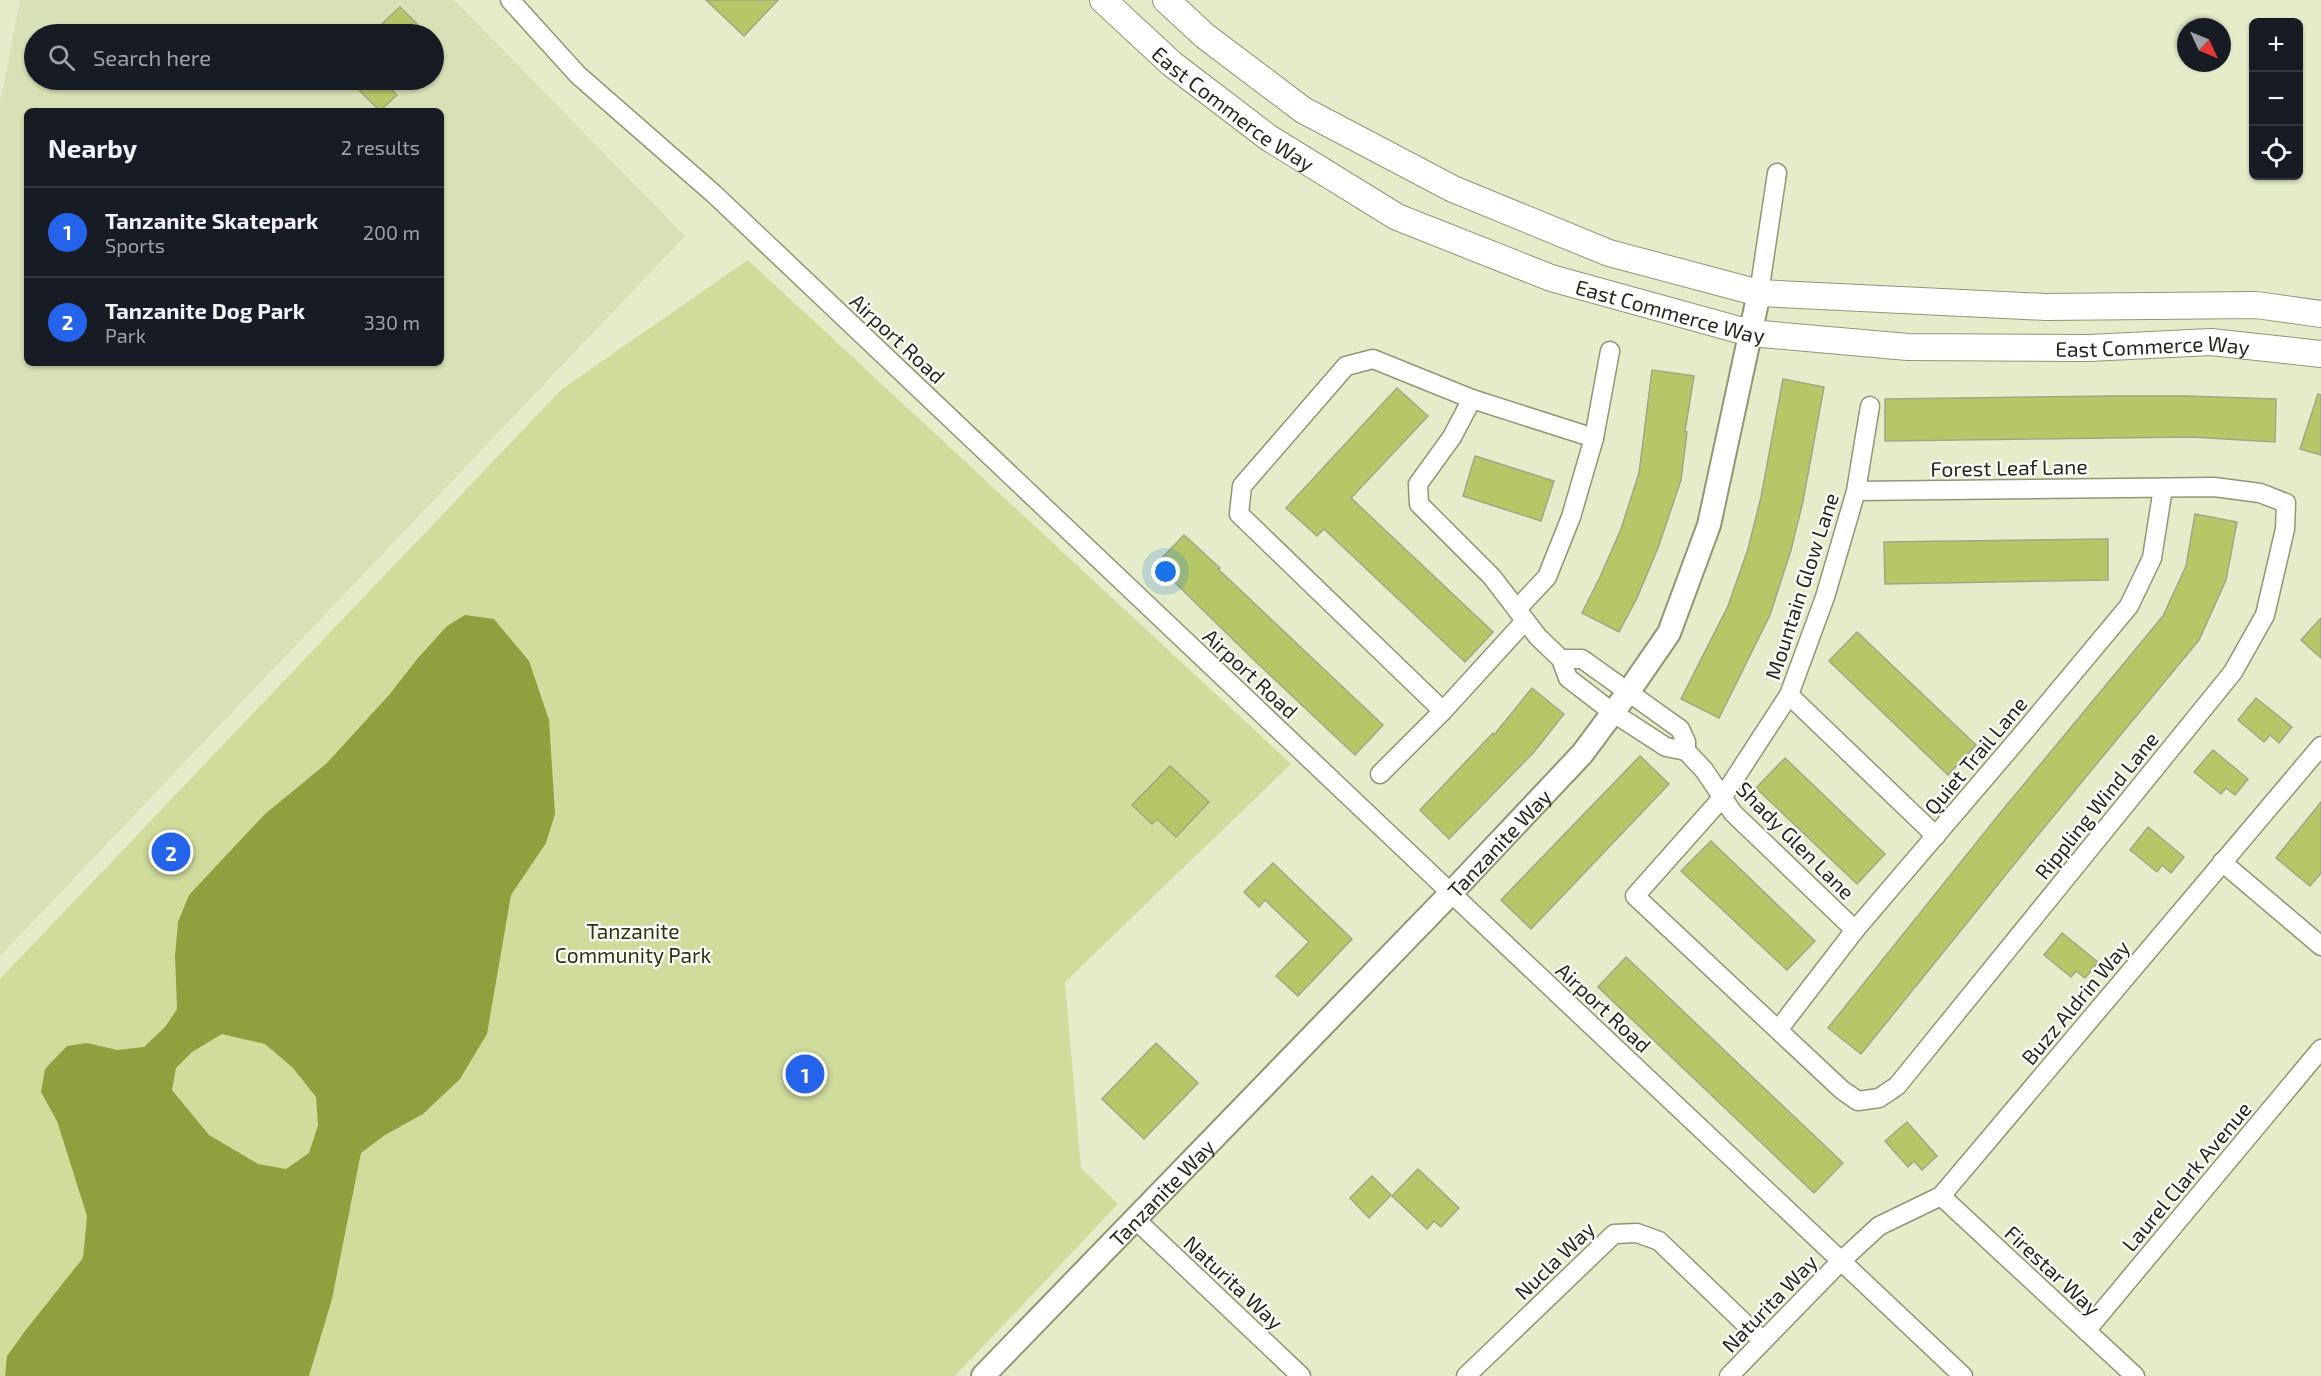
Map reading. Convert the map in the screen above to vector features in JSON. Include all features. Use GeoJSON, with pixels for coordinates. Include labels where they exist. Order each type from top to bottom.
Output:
{"type":"FeatureCollection","features":[{"type":"Feature","properties":{"kind":"main road","name":"East Commerce Way"},"geometry":{"type":"LineString","coordinates":[[1102,0],[1172,64],[1269,138],[1397,217],[1551,278],[1750,333],[1908,347],[2089,348],[2211,342],[2321,354]]}},
{"type":"Feature","properties":{"kind":"main road","name":"East Commerce Way"},"geometry":{"type":"LineString","coordinates":[[1166,0],[1205,36],[1302,110],[1453,189],[1609,253],[1759,293],[2046,307],[2256,305],[2321,314]]}},
{"type":"Feature","properties":{"kind":"street","name":"Airport Road"},"geometry":{"type":"LineString","coordinates":[[510,0],[578,75],[714,194],[1963,1376]]}},
{"type":"Feature","properties":{"kind":"street","name":"Tanzanite Way"},"geometry":{"type":"LineString","coordinates":[[985,1375],[1451,893],[1582,754],[1669,633],[1709,525],[1759,293],[1777,173]]}},
{"type":"Feature","properties":{"kind":"street"},"geometry":{"type":"LineString","coordinates":[[1380,774],[1443,711],[1521,615],[1547,577],[1571,517],[1594,438],[1610,351]]}},
{"type":"Feature","properties":{"kind":"street"},"geometry":{"type":"LineString","coordinates":[[1443,711],[1239,514],[1242,486],[1346,366],[1373,360],[1472,399],[1594,438]]}},
{"type":"Feature","properties":{"kind":"street","name":"Shady Glen Lane"},"geometry":{"type":"LineString","coordinates":[[1472,399],[1452,437],[1418,484],[1419,504],[1492,577],[1538,637],[1562,659],[1568,678],[1612,712],[1666,747],[1686,751],[1704,770],[1733,813],[1855,930]]}},
{"type":"Feature","properties":{"kind":"street","name":"Mountain Glow Lane"},"geometry":{"type":"LineString","coordinates":[[1778,1030],[1635,896],[1722,798],[1789,694],[1825,597],[1856,491],[1870,406]]}},
{"type":"Feature","properties":{"kind":"street","name":"Rippling Wind Lane"},"geometry":{"type":"LineString","coordinates":[[1778,1030],[1842,1090],[1858,1101],[1879,1098],[1897,1086],[2233,672],[2265,615],[2285,529],[2286,503],[2260,493],[2214,487],[2163,488]]}},
{"type":"Feature","properties":{"kind":"street","name":"Forest Leaf Lane"},"geometry":{"type":"LineString","coordinates":[[1856,491],[2163,488]]}},
{"type":"Feature","properties":{"kind":"street","name":"Quiet Trail Lane"},"geometry":{"type":"LineString","coordinates":[[1778,1030],[1855,930],[2129,606],[2152,558],[2163,488]]}},
{"type":"Feature","properties":{"kind":"street","name":"Shady Glen Lane"},"geometry":{"type":"LineString","coordinates":[[1562,659],[1582,659],[1629,691],[1680,729],[1686,742],[1686,751]]}},
{"type":"Feature","properties":{"kind":"street"},"geometry":{"type":"LineString","coordinates":[[1789,694],[1936,836]]}},
{"type":"Feature","properties":{"kind":"street","name":"Buzz Aldrin Way"},"geometry":{"type":"LineString","coordinates":[[1840,1261],[1879,1226],[1941,1196],[2321,746]]}},
{"type":"Feature","properties":{"kind":"street"},"geometry":{"type":"LineString","coordinates":[[2222,862],[2320,944]]}},
{"type":"Feature","properties":{"kind":"street","name":"Laurel Clark Avenue"},"geometry":{"type":"LineString","coordinates":[[2086,1331],[2321,1049]]}},
{"type":"Feature","properties":{"kind":"street","name":"Firestar Way"},"geometry":{"type":"LineString","coordinates":[[1941,1196],[2135,1376]]}},
{"type":"Feature","properties":{"kind":"street","name":"Naturita Way"},"geometry":{"type":"LineString","coordinates":[[1136,1220],[1300,1376]]}},
{"type":"Feature","properties":{"kind":"street","name":"Nucla Way"},"geometry":{"type":"LineString","coordinates":[[1466,1376],[1614,1233],[1637,1233],[1659,1241],[1763,1341]]}},
{"type":"Feature","properties":{"kind":"street","name":"Naturita Way"},"geometry":{"type":"LineString","coordinates":[[1729,1376],[1840,1261]]}},
{"type":"Feature","properties":{"kind":"shaded area"},"geometry":{"type":"Polygon","coordinates":[[[20,0],[454,0],[685,236],[0,956],[0,103],[20,0]]]}},
{"type":"Feature","properties":{"kind":"shaded area"},"geometry":{"type":"Polygon","coordinates":[[[465,615],[494,619],[529,661],[549,720],[555,814],[546,843],[511,895],[487,1034],[460,1079],[423,1114],[385,1135],[361,1153],[332,1299],[309,1376],[5,1376],[7,1356],[83,1258],[87,1216],[57,1121],[41,1092],[45,1069],[67,1046],[87,1043],[117,1050],[144,1047],[165,1027],[177,1009],[175,956],[178,922],[189,895],[265,814],[327,763],[389,695],[447,626],[465,615]],[[222,1034],[192,1052],[176,1068],[172,1090],[209,1135],[258,1164],[286,1169],[309,1153],[318,1125],[316,1097],[293,1068],[265,1044],[222,1034]]]}},
{"type":"Feature","properties":{"kind":"green space","name":"Tanzanite Community Park"},"geometry":{"type":"Polygon","coordinates":[[[748,260],[1291,764],[1065,982],[1081,1168],[1118,1204],[955,1376],[0,1376],[0,979],[562,389],[748,260]]]}},
{"type":"Feature","properties":{"kind":"building"},"geometry":{"type":"Polygon","coordinates":[[[706,0],[778,0],[744,36],[706,0]]]}},
{"type":"Feature","properties":{"kind":"building"},"geometry":{"type":"Polygon","coordinates":[[[400,7],[417,24],[382,24],[400,7]]]}},
{"type":"Feature","properties":{"kind":"building"},"geometry":{"type":"Polygon","coordinates":[[[359,90],[392,90],[397,95],[383,108],[377,108],[359,90]]]}},
{"type":"Feature","properties":{"kind":"building"},"geometry":{"type":"Polygon","coordinates":[[[1652,370],[1694,376],[1685,431],[1687,432],[1681,480],[1658,548],[1637,598],[1619,632],[1582,613],[1621,529],[1639,473],[1652,370]]]}},
{"type":"Feature","properties":{"kind":"building"},"geometry":{"type":"Polygon","coordinates":[[[1783,379],[1824,387],[1803,501],[1791,550],[1770,615],[1719,718],[1681,699],[1728,606],[1748,549],[1761,497],[1783,379]]]}},
{"type":"Feature","properties":{"kind":"building"},"geometry":{"type":"Polygon","coordinates":[[[1397,388],[1428,416],[1351,498],[1493,632],[1465,662],[1324,529],[1317,536],[1286,508],[1397,388]]]}},
{"type":"Feature","properties":{"kind":"building"},"geometry":{"type":"Polygon","coordinates":[[[2318,394],[2321,395],[2321,455],[2300,449],[2318,394]]]}},
{"type":"Feature","properties":{"kind":"building"},"geometry":{"type":"Polygon","coordinates":[[[2116,396],[2276,399],[2275,442],[2191,437],[1885,441],[1885,399],[2116,396]]]}},
{"type":"Feature","properties":{"kind":"building"},"geometry":{"type":"Polygon","coordinates":[[[1475,456],[1554,481],[1541,521],[1463,496],[1475,456]]]}},
{"type":"Feature","properties":{"kind":"building"},"geometry":{"type":"Polygon","coordinates":[[[2195,514],[2237,522],[2226,580],[2199,640],[1861,1054],[1828,1028],[2001,812],[2163,616],[2186,566],[2195,514]]]}},
{"type":"Feature","properties":{"kind":"building"},"geometry":{"type":"Polygon","coordinates":[[[1184,535],[1383,725],[1355,755],[1156,564],[1184,535]]]}},
{"type":"Feature","properties":{"kind":"building"},"geometry":{"type":"Polygon","coordinates":[[[2108,539],[2108,580],[1885,584],[1884,542],[2108,539]]]}},
{"type":"Feature","properties":{"kind":"building"},"geometry":{"type":"Polygon","coordinates":[[[2321,618],[2321,658],[2301,640],[2321,618]]]}},
{"type":"Feature","properties":{"kind":"building"},"geometry":{"type":"Polygon","coordinates":[[[1857,632],[1976,745],[1948,775],[1829,661],[1857,632]]]}},
{"type":"Feature","properties":{"kind":"building"},"geometry":{"type":"Polygon","coordinates":[[[1532,688],[1564,714],[1534,752],[1449,839],[1420,810],[1493,733],[1494,735],[1532,688]]]}},
{"type":"Feature","properties":{"kind":"building"},"geometry":{"type":"Polygon","coordinates":[[[2256,698],[2292,727],[2279,743],[2270,735],[2264,742],[2238,720],[2256,698]]]}},
{"type":"Feature","properties":{"kind":"building"},"geometry":{"type":"Polygon","coordinates":[[[2213,750],[2248,779],[2235,795],[2226,788],[2221,794],[2194,772],[2213,750]]]}},
{"type":"Feature","properties":{"kind":"building"},"geometry":{"type":"Polygon","coordinates":[[[1640,756],[1669,784],[1531,929],[1501,900],[1640,756]]]}},
{"type":"Feature","properties":{"kind":"building"},"geometry":{"type":"Polygon","coordinates":[[[1785,758],[1885,854],[1857,884],[1756,788],[1785,758]]]}},
{"type":"Feature","properties":{"kind":"building"},"geometry":{"type":"Polygon","coordinates":[[[1170,766],[1209,802],[1176,837],[1157,819],[1152,824],[1132,805],[1170,766]]]}},
{"type":"Feature","properties":{"kind":"building"},"geometry":{"type":"Polygon","coordinates":[[[2321,802],[2321,873],[2310,886],[2276,858],[2321,802]]]}},
{"type":"Feature","properties":{"kind":"building"},"geometry":{"type":"Polygon","coordinates":[[[2148,827],[2184,857],[2171,873],[2162,865],[2157,872],[2130,850],[2148,827]]]}},
{"type":"Feature","properties":{"kind":"building"},"geometry":{"type":"Polygon","coordinates":[[[1711,841],[1815,941],[1787,970],[1681,871],[1711,841]]]}},
{"type":"Feature","properties":{"kind":"building"},"geometry":{"type":"Polygon","coordinates":[[[1273,863],[1352,939],[1298,996],[1276,976],[1309,942],[1265,900],[1259,907],[1244,892],[1273,863]]]}},
{"type":"Feature","properties":{"kind":"building"},"geometry":{"type":"Polygon","coordinates":[[[2062,933],[2098,962],[2085,978],[2076,971],[2071,977],[2044,955],[2062,933]]]}},
{"type":"Feature","properties":{"kind":"building"},"geometry":{"type":"Polygon","coordinates":[[[1626,957],[1843,1163],[1814,1193],[1598,987],[1626,957]]]}},
{"type":"Feature","properties":{"kind":"building"},"geometry":{"type":"Polygon","coordinates":[[[1156,1043],[1198,1083],[1144,1139],[1102,1099],[1156,1043]]]}},
{"type":"Feature","properties":{"kind":"building"},"geometry":{"type":"Polygon","coordinates":[[[1907,1122],[1937,1156],[1922,1170],[1914,1161],[1908,1167],[1885,1141],[1907,1122]]]}},
{"type":"Feature","properties":{"kind":"building"},"geometry":{"type":"Polygon","coordinates":[[[1418,1169],[1459,1208],[1441,1227],[1434,1221],[1427,1229],[1392,1196],[1418,1169]]]}},
{"type":"Feature","properties":{"kind":"building"},"geometry":{"type":"Polygon","coordinates":[[[1372,1176],[1391,1195],[1369,1218],[1350,1198],[1372,1176]]]}},
{"type":"Feature","properties":{"kind":"place","name":"Tanzanite Dog Park"},"geometry":{"type":"Point","coordinates":[171,852]}},
{"type":"Feature","properties":{"kind":"place","name":"Tanzanite Skatepark"},"geometry":{"type":"Point","coordinates":[805,1074]}}]}
